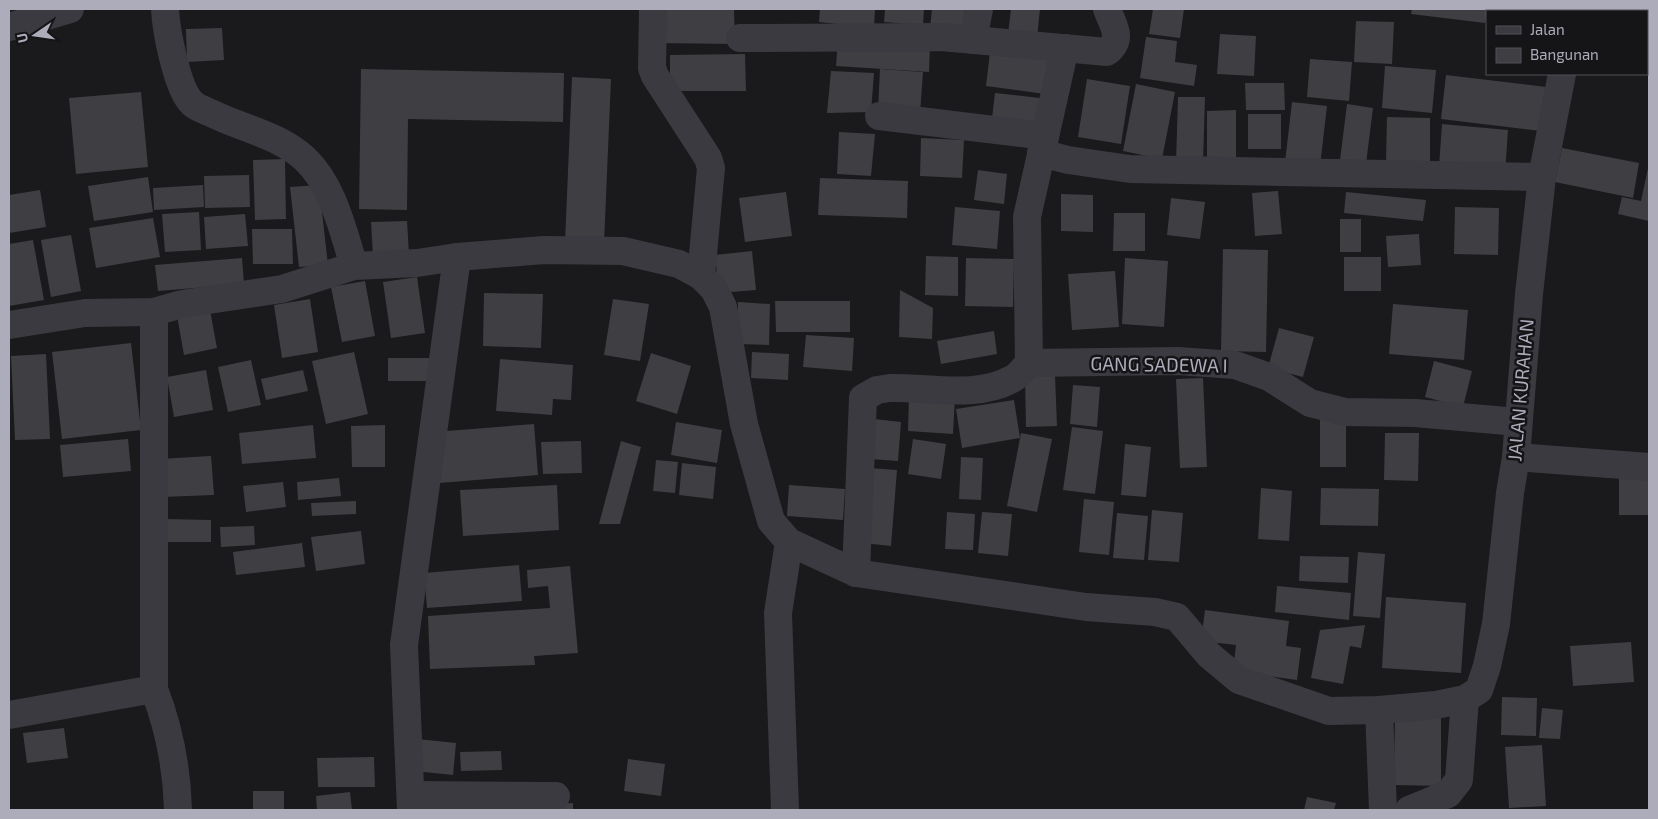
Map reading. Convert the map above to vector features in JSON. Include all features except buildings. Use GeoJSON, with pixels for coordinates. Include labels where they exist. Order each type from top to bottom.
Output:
{"type":"FeatureCollection","features":[{"type":"Feature","properties":{"kind":"street"},"geometry":{"type":"LineString","coordinates":[[9,27],[70,9]]}},
{"type":"Feature","properties":{"kind":"street"},"geometry":{"type":"LineString","coordinates":[[165,9],[178,76],[192,103],[226,121],[279,140],[305,159],[321,179],[354,266]]}},
{"type":"Feature","properties":{"kind":"street"},"geometry":{"type":"LineString","coordinates":[[653,9],[652,68],[655,76],[708,158],[711,168],[700,276]]}},
{"type":"Feature","properties":{"kind":"street"},"geometry":{"type":"LineString","coordinates":[[973,40],[978,9]]}},
{"type":"Feature","properties":{"kind":"street"},"geometry":{"type":"LineString","coordinates":[[740,38],[941,37],[1107,52],[1114,46],[1117,38],[1108,9]]}},
{"type":"Feature","properties":{"kind":"street"},"geometry":{"type":"LineString","coordinates":[[856,573],[863,398],[877,390],[890,388],[976,390],[991,387],[1014,378],[1029,363],[1027,217],[1065,48]]}},
{"type":"Feature","properties":{"kind":"street","name":"JALAN KURAHAN"},"geometry":{"type":"LineString","coordinates":[[1465,698],[1479,690],[1487,666],[1496,624],[1510,493],[1516,457],[1542,177],[1562,75]]}},
{"type":"Feature","properties":{"kind":"street"},"geometry":{"type":"LineString","coordinates":[[879,116],[1043,145],[1068,160],[1130,169],[1542,177]]}},
{"type":"Feature","properties":{"kind":"street"},"geometry":{"type":"LineString","coordinates":[[9,325],[85,313],[154,312],[182,304],[282,289],[354,266],[417,264],[457,257],[544,250],[623,251],[679,264],[700,276],[714,289],[723,307],[744,424],[771,521],[789,542],[856,573],[1086,607],[1155,612],[1177,617],[1209,655],[1239,680],[1329,711],[1379,710],[1436,705],[1465,698],[1460,780],[1448,794],[1409,810]]}},
{"type":"Feature","properties":{"kind":"street"},"geometry":{"type":"LineString","coordinates":[[457,257],[404,645],[411,803],[556,796]]}},
{"type":"Feature","properties":{"kind":"street"},"geometry":{"type":"LineString","coordinates":[[154,312],[154,689],[165,718],[172,748],[178,810]]}},
{"type":"Feature","properties":{"kind":"street","name":"GANG SADEWA I"},"geometry":{"type":"LineString","coordinates":[[1029,363],[1178,361],[1235,365],[1269,376],[1310,403],[1345,412],[1415,413],[1518,422]]}},
{"type":"Feature","properties":{"kind":"street"},"geometry":{"type":"LineString","coordinates":[[1516,457],[1649,467]]}},
{"type":"Feature","properties":{"kind":"street"},"geometry":{"type":"LineString","coordinates":[[785,810],[778,613],[789,542]]}},
{"type":"Feature","properties":{"kind":"street"},"geometry":{"type":"LineString","coordinates":[[9,715],[154,689]]}},
{"type":"Feature","properties":{"kind":"street"},"geometry":{"type":"LineString","coordinates":[[1379,710],[1383,810]]}}]}
